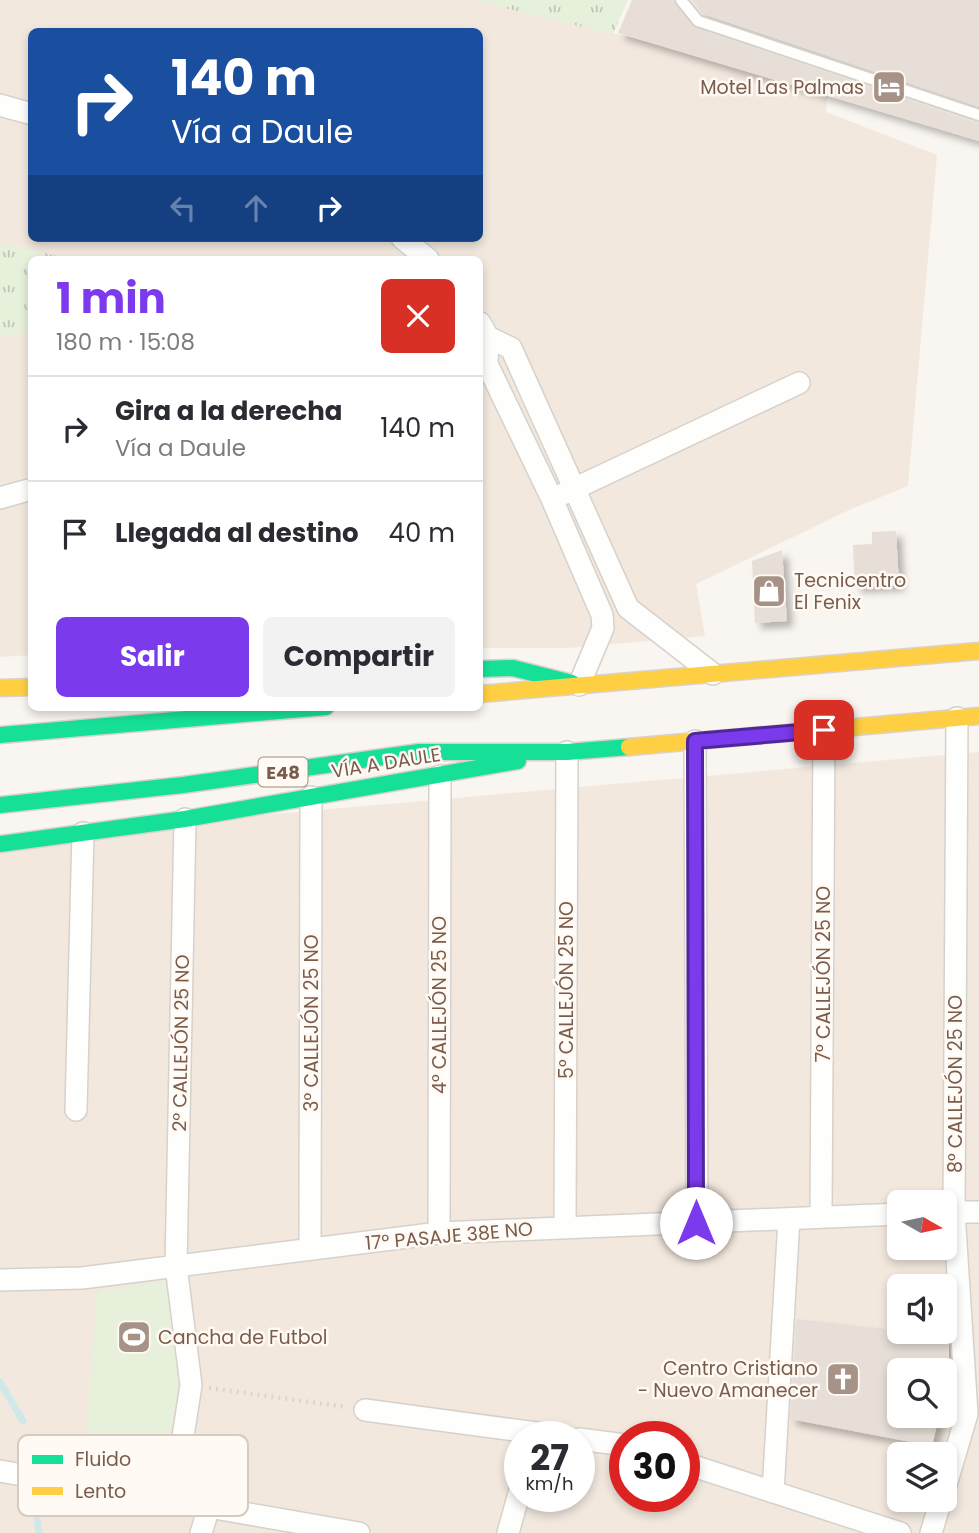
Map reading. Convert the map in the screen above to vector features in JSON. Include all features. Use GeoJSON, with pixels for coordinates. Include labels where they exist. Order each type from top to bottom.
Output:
{"type":"FeatureCollection","features":[{"type":"Feature","properties":{"kind":"main road"},"geometry":{"type":"LineString","coordinates":[[483,694],[979,651]]}},
{"type":"Feature","properties":{"kind":"main road"},"geometry":{"type":"LineString","coordinates":[[483,669],[513,668],[579,685]]}},
{"type":"Feature","properties":{"kind":"main road"},"geometry":{"type":"LineString","coordinates":[[0,688],[28,687]]}},
{"type":"Feature","properties":{"kind":"main road"},"geometry":{"type":"LineString","coordinates":[[0,735],[279,711]]}},
{"type":"Feature","properties":{"kind":"main road","name":"VÍA A DAULE"},"geometry":{"type":"LineString","coordinates":[[0,805],[183,785],[419,752],[567,752],[979,716]]}},
{"type":"Feature","properties":{"kind":"main road","name":"VÍA A DAULE"},"geometry":{"type":"LineString","coordinates":[[1,845],[185,819],[567,752]]}},
{"type":"Feature","properties":{"kind":"street"},"geometry":{"type":"LineString","coordinates":[[0,105],[28,113]]}},
{"type":"Feature","properties":{"kind":"street"},"geometry":{"type":"LineString","coordinates":[[407,242],[424,256]]}},
{"type":"Feature","properties":{"kind":"street"},"geometry":{"type":"LineString","coordinates":[[484,330],[511,348],[628,608],[713,674]]}},
{"type":"Feature","properties":{"kind":"street"},"geometry":{"type":"LineString","coordinates":[[484,330],[487,364],[552,499],[602,615],[603,628],[579,685]]}},
{"type":"Feature","properties":{"kind":"street"},"geometry":{"type":"LineString","coordinates":[[552,499],[799,383]]}},
{"type":"Feature","properties":{"kind":"street"},"geometry":{"type":"LineString","coordinates":[[0,498],[28,490]]}},
{"type":"Feature","properties":{"kind":"street","name":"8° CALLEJÓN 25 NO"},"geometry":{"type":"LineString","coordinates":[[949,1190],[957,718]]}},
{"type":"Feature","properties":{"kind":"street","name":"7° CALLEJÓN 25 NO"},"geometry":{"type":"LineString","coordinates":[[821,1217],[824,730]]}},
{"type":"Feature","properties":{"kind":"street"},"geometry":{"type":"LineString","coordinates":[[695,741],[696,1223]]}},
{"type":"Feature","properties":{"kind":"street","name":"5° CALLEJÓN 25 NO"},"geometry":{"type":"LineString","coordinates":[[565,1228],[567,752]]}},
{"type":"Feature","properties":{"kind":"street","name":"4° CALLEJÓN 25 NO"},"geometry":{"type":"LineString","coordinates":[[439,1233],[440,776]]}},
{"type":"Feature","properties":{"kind":"street","name":"3° CALLEJÓN 25 NO"},"geometry":{"type":"LineString","coordinates":[[310,1250],[311,797]]}},
{"type":"Feature","properties":{"kind":"street","name":"2° CALLEJÓN 25 NO"},"geometry":{"type":"LineString","coordinates":[[183,1435],[191,1385],[176,1266],[185,819]]}},
{"type":"Feature","properties":{"kind":"street"},"geometry":{"type":"LineString","coordinates":[[76,1110],[83,833]]}},
{"type":"Feature","properties":{"kind":"street"},"geometry":{"type":"LineString","coordinates":[[957,1212],[979,1212]]}},
{"type":"Feature","properties":{"kind":"street","name":"17° PASAJE 38E NO"},"geometry":{"type":"LineString","coordinates":[[0,1280],[82,1278],[439,1233],[887,1214]]}},
{"type":"Feature","properties":{"kind":"street"},"geometry":{"type":"LineString","coordinates":[[773,1492],[789,1219]]}},
{"type":"Feature","properties":{"kind":"street","name":"8° CALLEJÓN 25 NO"},"geometry":{"type":"LineString","coordinates":[[955,1260],[973,1415],[957,1457]]}},
{"type":"Feature","properties":{"kind":"street"},"geometry":{"type":"LineString","coordinates":[[365,1410],[504,1430]]}},
{"type":"Feature","properties":{"kind":"street"},"geometry":{"type":"LineString","coordinates":[[700,1468],[900,1533]]}},
{"type":"Feature","properties":{"kind":"street"},"geometry":{"type":"LineString","coordinates":[[0,1471],[18,1474]]}},
{"type":"Feature","properties":{"kind":"street"},"geometry":{"type":"LineString","coordinates":[[508,1533],[514,1512]]}},
{"type":"Feature","properties":{"kind":"street"},"geometry":{"type":"LineString","coordinates":[[931,1533],[938,1512]]}},
{"type":"Feature","properties":{"kind":"street"},"geometry":{"type":"LineString","coordinates":[[248,1514],[359,1533]]}},
{"type":"Feature","properties":{"kind":"street"},"geometry":{"type":"LineString","coordinates":[[201,1533],[206,1516]]}},
{"type":"Feature","properties":{"kind":"lane"},"geometry":{"type":"LineString","coordinates":[[681,0],[698,21],[979,115]]}},
{"type":"Feature","properties":{"kind":"path"},"geometry":{"type":"LineString","coordinates":[[191,1385],[365,1410]]}},
{"type":"Feature","properties":{"kind":"shaded area"},"geometry":{"type":"Polygon","coordinates":[[[0,0],[486,0],[828,89],[826,112],[937,155],[908,486],[849,510],[696,584],[705,636],[567,648],[483,648],[483,256],[28,256],[28,655],[0,657],[0,0]]]}},
{"type":"Feature","properties":{"kind":"shaded area"},"geometry":{"type":"Polygon","coordinates":[[[979,752],[979,1533],[0,1533],[0,838],[979,752]]]}},
{"type":"Feature","properties":{"kind":"green space"},"geometry":{"type":"Polygon","coordinates":[[[471,0],[628,0],[613,34],[471,0]]]}},
{"type":"Feature","properties":{"kind":"green space"},"geometry":{"type":"Polygon","coordinates":[[[0,242],[57,256],[28,256],[28,333],[0,336],[0,242]]]}},
{"type":"Feature","properties":{"kind":"green space","name":"Cancha de Futbol"},"geometry":{"type":"Polygon","coordinates":[[[168,1281],[180,1382],[170,1435],[86,1435],[97,1291],[168,1281]]]}},
{"type":"Feature","properties":{"kind":"building"},"geometry":{"type":"Polygon","coordinates":[[[632,0],[673,0],[696,28],[979,123],[979,141],[618,33],[632,0]]]}},
{"type":"Feature","properties":{"kind":"building"},"geometry":{"type":"Polygon","coordinates":[[[691,0],[979,0],[979,107],[703,14],[691,0]]]}},
{"type":"Feature","properties":{"kind":"building"},"geometry":{"type":"Polygon","coordinates":[[[896,531],[899,585],[855,587],[853,545],[872,544],[872,532],[896,531]]]}},
{"type":"Feature","properties":{"kind":"building","name":"Tecnicentro El Fenix"},"geometry":{"type":"Polygon","coordinates":[[[782,550],[787,621],[755,623],[752,561],[782,550]]]}},
{"type":"Feature","properties":{"kind":"building","name":"Centro Cristiano - Nuevo Amanecer"},"geometry":{"type":"Polygon","coordinates":[[[796,1319],[887,1329],[887,1344],[949,1344],[949,1358],[887,1358],[887,1428],[936,1428],[933,1442],[911,1442],[790,1419],[796,1319]]]}},
{"type":"Feature","properties":{"kind":"waterway"},"geometry":{"type":"LineString","coordinates":[[0,1382],[23,1421]]}},
{"type":"Feature","properties":{"kind":"waterway"},"geometry":{"type":"LineString","coordinates":[[37,1516],[39,1533]]}},
{"type":"Feature","properties":{"kind":"traffic: fast"},"geometry":{"type":"LineString","coordinates":[[483,669],[513,668],[572,683]]}},
{"type":"Feature","properties":{"kind":"traffic: fast"},"geometry":{"type":"LineString","coordinates":[[0,735],[279,711]]}},
{"type":"Feature","properties":{"kind":"traffic: fast"},"geometry":{"type":"LineString","coordinates":[[0,805],[183,785],[419,752],[567,752],[629,747]]}},
{"type":"Feature","properties":{"kind":"traffic: fast"},"geometry":{"type":"LineString","coordinates":[[0,844],[185,819],[518,761]]}},
{"type":"Feature","properties":{"kind":"traffic: slow"},"geometry":{"type":"LineString","coordinates":[[483,694],[979,651]]}},
{"type":"Feature","properties":{"kind":"traffic: slow"},"geometry":{"type":"LineString","coordinates":[[0,688],[28,687]]}},
{"type":"Feature","properties":{"kind":"traffic: slow"},"geometry":{"type":"LineString","coordinates":[[629,747],[979,716]]}},
{"type":"Feature","properties":{"kind":"place","name":"Motel Las Palmas"},"geometry":{"type":"Point","coordinates":[889,87]}},
{"type":"Feature","properties":{"kind":"place","name":"Tecnicentro El Fenix"},"geometry":{"type":"Point","coordinates":[769,591]}},
{"type":"Feature","properties":{"kind":"place","name":"Cancha de Futbol"},"geometry":{"type":"Point","coordinates":[134,1337]}},
{"type":"Feature","properties":{"kind":"place","name":"Centro Cristiano - Nuevo Amanecer"},"geometry":{"type":"Point","coordinates":[843,1379]}},
{"type":"Feature","properties":{"kind":"route"},"geometry":{"type":"LineString","coordinates":[[696,1223],[695,741],[824,730]]}}]}
